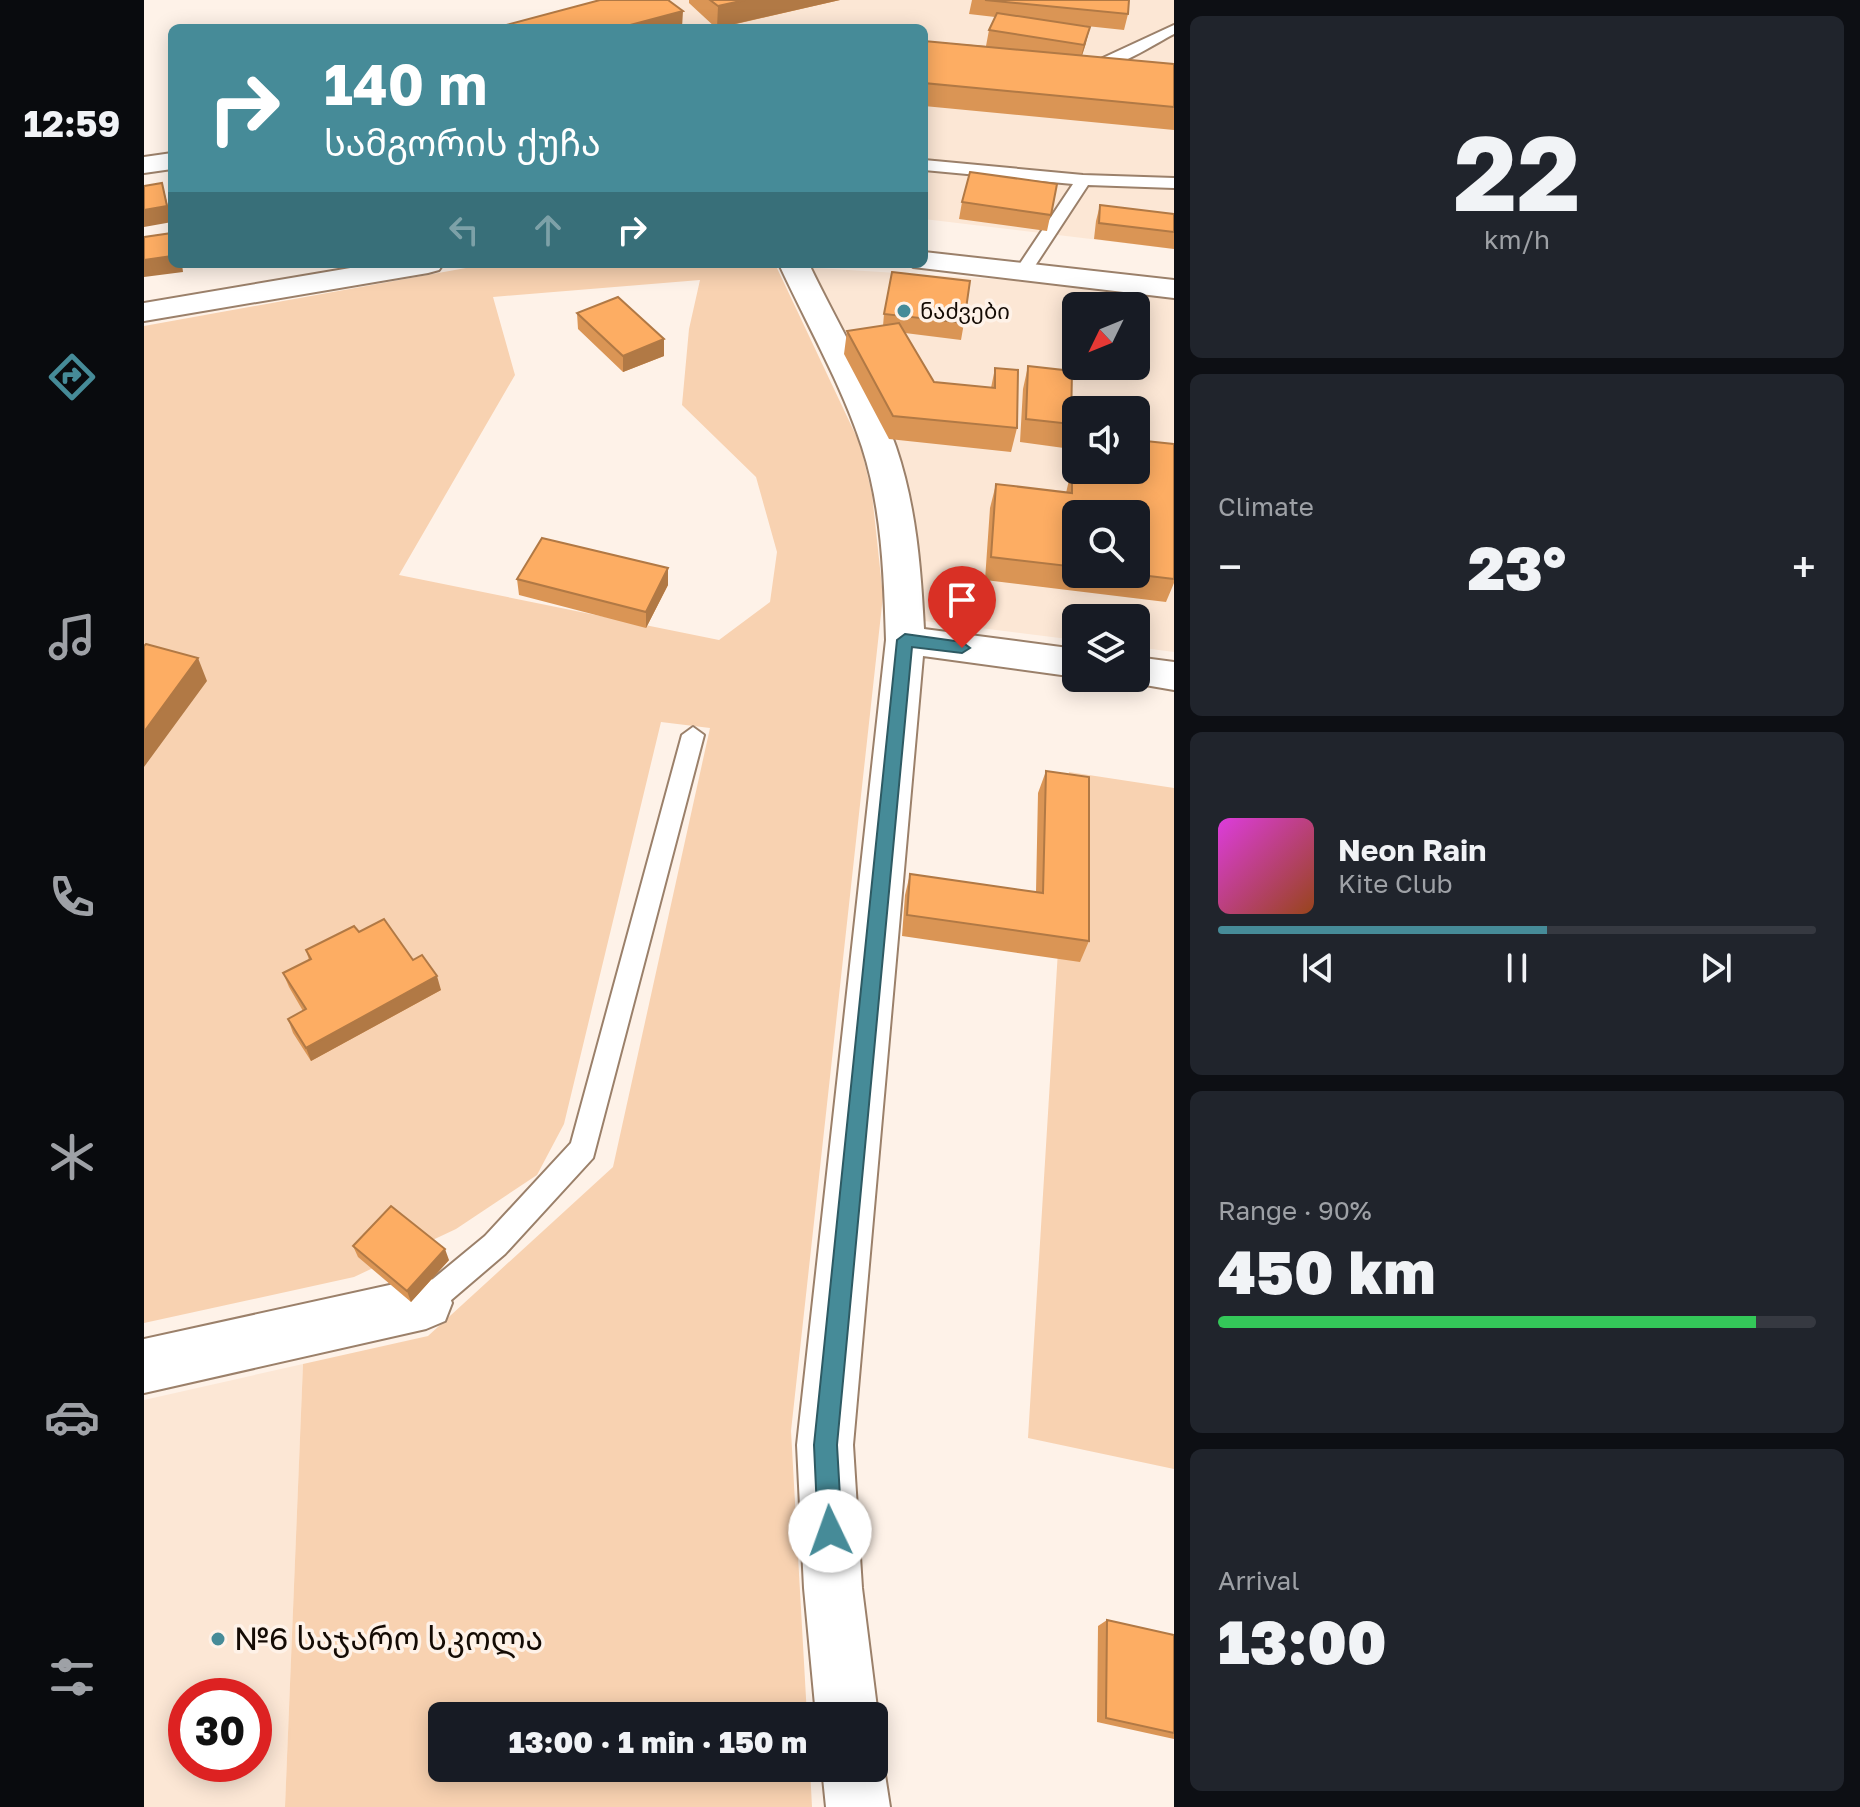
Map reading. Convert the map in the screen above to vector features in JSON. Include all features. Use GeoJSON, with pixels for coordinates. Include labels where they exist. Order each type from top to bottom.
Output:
{"type":"FeatureCollection","features":[{"type":"Feature","properties":{"kind":"street"},"geometry":{"type":"LineString","coordinates":[[144,165],[168,162]]}},
{"type":"Feature","properties":{"kind":"street"},"geometry":{"type":"LineString","coordinates":[[928,261],[1174,289]]}},
{"type":"Feature","properties":{"kind":"street"},"geometry":{"type":"LineString","coordinates":[[144,312],[404,268]]}},
{"type":"Feature","properties":{"kind":"street"},"geometry":{"type":"LineString","coordinates":[[796,268],[878,445],[894,501],[903,559],[905,640],[825,1445],[833,1588],[845,1702]]}},
{"type":"Feature","properties":{"kind":"street"},"geometry":{"type":"LineString","coordinates":[[905,640],[1062,661]]}},
{"type":"Feature","properties":{"kind":"street"},"geometry":{"type":"LineString","coordinates":[[1150,673],[1174,676]]}},
{"type":"Feature","properties":{"kind":"street"},"geometry":{"type":"LineString","coordinates":[[144,1366],[426,1303]]}},
{"type":"Feature","properties":{"kind":"street"},"geometry":{"type":"LineString","coordinates":[[855,1782],[858,1807]]}},
{"type":"Feature","properties":{"kind":"lane"},"geometry":{"type":"LineString","coordinates":[[1071,70],[1095,69],[1174,29]]}},
{"type":"Feature","properties":{"kind":"lane"},"geometry":{"type":"LineString","coordinates":[[928,165],[1083,180],[1174,183]]}},
{"type":"Feature","properties":{"kind":"lane"},"geometry":{"type":"LineString","coordinates":[[1023,271],[1083,180]]}},
{"type":"Feature","properties":{"kind":"lane"},"geometry":{"type":"LineString","coordinates":[[426,1303],[495,1245],[583,1149],[693,735]]}},
{"type":"Feature","properties":{"kind":"shaded area"},"geometry":{"type":"Polygon","coordinates":[[[667,0],[1174,0],[1174,249],[928,219],[928,24],[562,24],[667,0]]]}},
{"type":"Feature","properties":{"kind":"shaded area"},"geometry":{"type":"Polygon","coordinates":[[[466,268],[777,268],[860,444],[872,494],[883,596],[791,1431],[806,1702],[428,1702],[428,1782],[811,1782],[812,1807],[285,1807],[303,1364],[428,1336],[613,1167],[710,728],[661,722],[564,1124],[537,1175],[456,1229],[354,1277],[144,1323],[144,326],[466,268]],[[700,280],[493,297],[515,375],[399,575],[719,640],[770,602],[777,552],[756,477],[682,405],[689,329],[700,280]]]}},
{"type":"Feature","properties":{"kind":"shaded area"},"geometry":{"type":"Polygon","coordinates":[[[800,268],[1044,282],[1131,292],[1062,292],[1062,380],[1150,380],[1150,294],[1174,297],[1174,652],[1150,649],[1150,604],[1062,604],[1062,638],[925,621],[889,451],[800,268]]]}},
{"type":"Feature","properties":{"kind":"shaded area"},"geometry":{"type":"Polygon","coordinates":[[[1069,772],[1174,788],[1174,1469],[1028,1438],[1069,772]]]}},
{"type":"Feature","properties":{"kind":"shaded area","name":"№6 საჯარო სკოლა"},"geometry":{"type":"Polygon","coordinates":[[[303,1364],[285,1807],[144,1807],[144,1400],[303,1364]]]}},
{"type":"Feature","properties":{"kind":"building"},"geometry":{"type":"Polygon","coordinates":[[[600,0],[668,0],[683,11],[634,24],[510,24],[600,0]]]}},
{"type":"Feature","properties":{"kind":"building"},"geometry":{"type":"Polygon","coordinates":[[[710,0],[745,0],[718,6],[710,0]]]}},
{"type":"Feature","properties":{"kind":"building"},"geometry":{"type":"Polygon","coordinates":[[[985,0],[1129,0],[1128,14],[985,0]]]}},
{"type":"Feature","properties":{"kind":"building"},"geometry":{"type":"Polygon","coordinates":[[[997,13],[1090,27],[1084,45],[989,30],[997,13]]]}},
{"type":"Feature","properties":{"kind":"building"},"geometry":{"type":"Polygon","coordinates":[[[928,41],[1174,64],[1174,107],[928,83],[928,41]]]}},
{"type":"Feature","properties":{"kind":"building"},"geometry":{"type":"Polygon","coordinates":[[[970,172],[1057,184],[1051,215],[962,202],[970,172]]]}},
{"type":"Feature","properties":{"kind":"building"},"geometry":{"type":"Polygon","coordinates":[[[162,183],[167,206],[144,210],[144,186],[162,183]]]}},
{"type":"Feature","properties":{"kind":"building"},"geometry":{"type":"Polygon","coordinates":[[[1100,205],[1174,214],[1174,232],[1099,223],[1100,205]]]}},
{"type":"Feature","properties":{"kind":"building"},"geometry":{"type":"Polygon","coordinates":[[[168,234],[168,257],[144,260],[144,237],[168,234]]]}},
{"type":"Feature","properties":{"kind":"building"},"geometry":{"type":"Polygon","coordinates":[[[892,272],[970,281],[964,323],[884,314],[892,272]]]}},
{"type":"Feature","properties":{"kind":"building"},"geometry":{"type":"Polygon","coordinates":[[[618,297],[664,339],[623,356],[577,313],[618,297]]]}},
{"type":"Feature","properties":{"kind":"building"},"geometry":{"type":"Polygon","coordinates":[[[899,323],[934,382],[995,388],[995,368],[1018,370],[1017,428],[893,416],[847,331],[899,323]]]}},
{"type":"Feature","properties":{"kind":"building"},"geometry":{"type":"Polygon","coordinates":[[[1028,366],[1062,370],[1062,380],[1072,380],[1072,396],[1062,396],[1062,423],[1026,419],[1028,366]]]}},
{"type":"Feature","properties":{"kind":"building"},"geometry":{"type":"Polygon","coordinates":[[[1150,441],[1174,444],[1174,579],[1150,576],[1150,500],[1062,500],[1062,565],[991,557],[996,484],[1072,493],[1072,484],[1150,484],[1150,441]]]}},
{"type":"Feature","properties":{"kind":"building"},"geometry":{"type":"Polygon","coordinates":[[[542,538],[668,568],[646,612],[517,579],[542,538]]]}},
{"type":"Feature","properties":{"kind":"building"},"geometry":{"type":"Polygon","coordinates":[[[144,646],[198,658],[144,732],[144,646]]]}},
{"type":"Feature","properties":{"kind":"building"},"geometry":{"type":"Polygon","coordinates":[[[1046,771],[1089,777],[1089,941],[907,915],[910,874],[1043,893],[1046,771]]]}},
{"type":"Feature","properties":{"kind":"building"},"geometry":{"type":"Polygon","coordinates":[[[384,919],[413,960],[422,955],[437,976],[306,1048],[288,1019],[306,1009],[283,973],[311,959],[306,950],[354,926],[359,932],[384,919]]]}},
{"type":"Feature","properties":{"kind":"building"},"geometry":{"type":"Polygon","coordinates":[[[391,1206],[445,1249],[407,1291],[353,1246],[391,1206]]]}},
{"type":"Feature","properties":{"kind":"building"},"geometry":{"type":"Polygon","coordinates":[[[1107,1620],[1174,1635],[1174,1733],[1106,1718],[1107,1620]]]}},
{"type":"Feature","properties":{"kind":"place","name":"ნაძვები"},"geometry":{"type":"Point","coordinates":[904,311]}},
{"type":"Feature","properties":{"kind":"place","name":"№6 საჯარო სკოლა"},"geometry":{"type":"Point","coordinates":[218,1639]}},
{"type":"Feature","properties":{"kind":"route"},"geometry":{"type":"LineString","coordinates":[[830,1531],[825,1445],[905,640],[962,648]]}}]}
